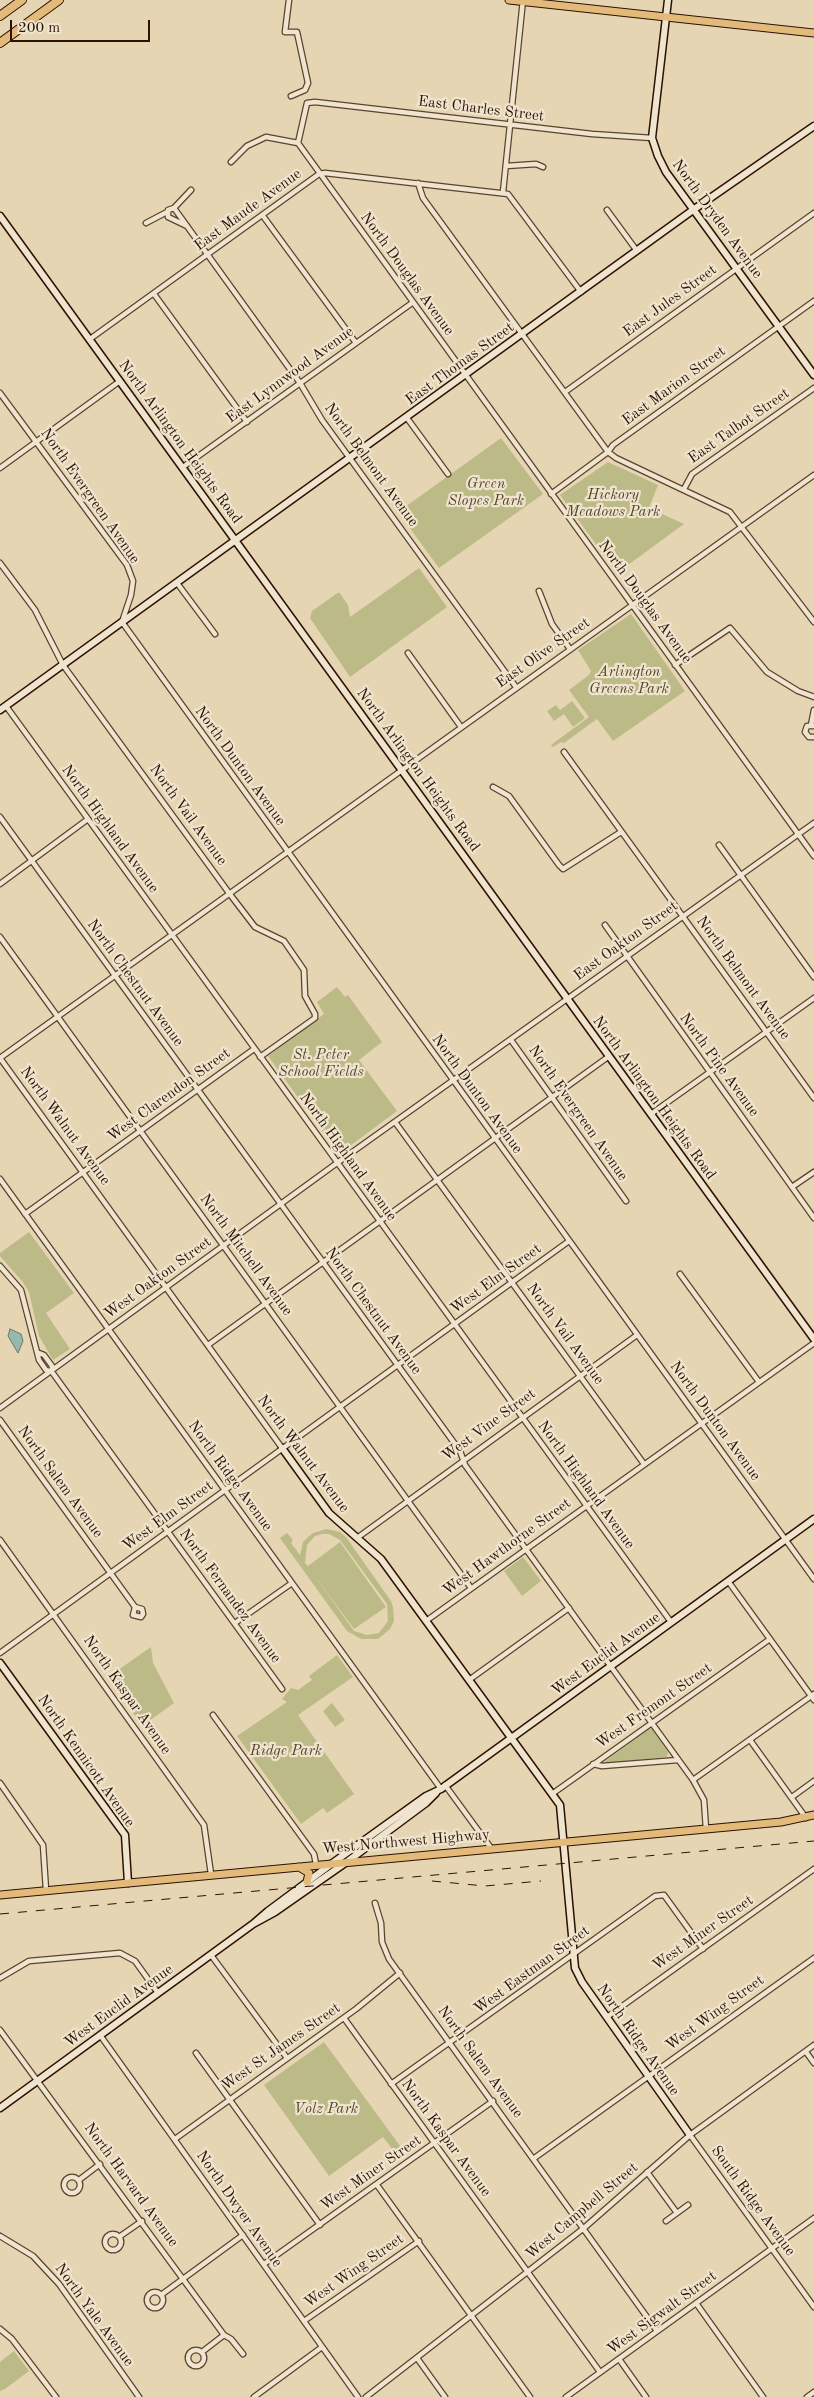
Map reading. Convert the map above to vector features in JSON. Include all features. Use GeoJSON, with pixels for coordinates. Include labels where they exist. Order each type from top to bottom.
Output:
{"type":"FeatureCollection","features":[{"type":"Feature","properties":{"kind":"highway"},"geometry":{"type":"LineString","coordinates":[[0,16],[22,0]]}},
{"type":"Feature","properties":{"kind":"highway"},"geometry":{"type":"LineString","coordinates":[[0,42],[59,0]]}},
{"type":"Feature","properties":{"kind":"main road"},"geometry":{"type":"LineString","coordinates":[[509,0],[814,33]]}},
{"type":"Feature","properties":{"kind":"main road","name":"West Northwest Highway"},"geometry":{"type":"LineString","coordinates":[[0,1895],[334,1862],[706,1829],[810,1816]]}},
{"type":"Feature","properties":{"kind":"main road"},"geometry":{"type":"LineString","coordinates":[[296,1866],[304,1868],[309,1873],[307,1882]]}},
{"type":"Feature","properties":{"kind":"street"},"geometry":{"type":"LineString","coordinates":[[289,0],[285,32],[297,32],[308,83],[304,90],[291,96]]}},
{"type":"Feature","properties":{"kind":"street","name":"North Dryden Avenue"},"geometry":{"type":"LineString","coordinates":[[668,0],[652,138],[666,172],[814,375]]}},
{"type":"Feature","properties":{"kind":"street"},"geometry":{"type":"LineString","coordinates":[[523,1],[503,192],[508,194],[581,292]]}},
{"type":"Feature","properties":{"kind":"street","name":"East Charles Street"},"geometry":{"type":"LineString","coordinates":[[298,143],[307,103],[592,134],[652,138]]}},
{"type":"Feature","properties":{"kind":"street","name":"East Thomas Street"},"geometry":{"type":"LineString","coordinates":[[3,708],[351,459],[693,210],[814,126]]}},
{"type":"Feature","properties":{"kind":"street"},"geometry":{"type":"LineString","coordinates":[[231,162],[247,146],[266,137],[298,143]]}},
{"type":"Feature","properties":{"kind":"street","name":"North Douglas Avenue"},"geometry":{"type":"LineString","coordinates":[[298,143],[814,856]]}},
{"type":"Feature","properties":{"kind":"street"},"geometry":{"type":"LineString","coordinates":[[506,166],[536,164],[544,167]]}},
{"type":"Feature","properties":{"kind":"street","name":"East Maude Avenue"},"geometry":{"type":"LineString","coordinates":[[90,339],[319,174],[418,182],[503,192]]}},
{"type":"Feature","properties":{"kind":"street"},"geometry":{"type":"LineString","coordinates":[[418,182],[423,198],[608,452],[616,458],[730,512],[814,622]]}},
{"type":"Feature","properties":{"kind":"street"},"geometry":{"type":"LineString","coordinates":[[146,223],[174,208],[191,190]]}},
{"type":"Feature","properties":{"kind":"street","name":"North Belmont Avenue"},"geometry":{"type":"LineString","coordinates":[[174,208],[300,383],[317,413],[516,687]]}},
{"type":"Feature","properties":{"kind":"street"},"geometry":{"type":"LineString","coordinates":[[607,210],[637,251]]}},
{"type":"Feature","properties":{"kind":"street"},"geometry":{"type":"LineString","coordinates":[[167,212],[168,217],[187,226]]}},
{"type":"Feature","properties":{"kind":"street","name":"East Jules Street"},"geometry":{"type":"LineString","coordinates":[[565,392],[814,213]]}},
{"type":"Feature","properties":{"kind":"street","name":"North Arlington Heights Road"},"geometry":{"type":"LineString","coordinates":[[0,216],[814,1339]]}},
{"type":"Feature","properties":{"kind":"street"},"geometry":{"type":"LineString","coordinates":[[263,216],[356,343]]}},
{"type":"Feature","properties":{"kind":"street"},"geometry":{"type":"LineString","coordinates":[[154,294],[247,422]]}},
{"type":"Feature","properties":{"kind":"street","name":"East Marion Street"},"geometry":{"type":"LineString","coordinates":[[551,494],[608,452],[613,445],[814,301]]}},
{"type":"Feature","properties":{"kind":"street","name":"East Lynnwood Avenue"},"geometry":{"type":"LineString","coordinates":[[183,467],[412,303]]}},
{"type":"Feature","properties":{"kind":"street"},"geometry":{"type":"LineString","coordinates":[[0,468],[120,381]]}},
{"type":"Feature","properties":{"kind":"street","name":"East Talbot Street"},"geometry":{"type":"LineString","coordinates":[[684,489],[692,474],[814,388]]}},
{"type":"Feature","properties":{"kind":"street","name":"North Evergreen Avenue"},"geometry":{"type":"LineString","coordinates":[[0,392],[127,565],[133,581],[131,596],[122,622]]}},
{"type":"Feature","properties":{"kind":"street"},"geometry":{"type":"LineString","coordinates":[[407,418],[448,474]]}},
{"type":"Feature","properties":{"kind":"street","name":"East Olive Street"},"geometry":{"type":"LineString","coordinates":[[0,1058],[814,475]]}},
{"type":"Feature","properties":{"kind":"street","name":"North Vail Avenue"},"geometry":{"type":"LineString","coordinates":[[0,562],[35,610],[63,665],[229,893],[255,927],[278,937],[288,946],[304,970],[305,996],[315,1014],[315,1018],[260,1057]]}},
{"type":"Feature","properties":{"kind":"street"},"geometry":{"type":"LineString","coordinates":[[177,583],[215,634]]}},
{"type":"Feature","properties":{"kind":"street"},"geometry":{"type":"LineString","coordinates":[[539,591],[552,624],[570,649]]}},
{"type":"Feature","properties":{"kind":"street","name":"North Dunton Avenue"},"geometry":{"type":"LineString","coordinates":[[122,622],[286,852],[814,1579]]}},
{"type":"Feature","properties":{"kind":"street"},"geometry":{"type":"LineString","coordinates":[[675,665],[730,628],[767,672],[798,691],[814,697]]}},
{"type":"Feature","properties":{"kind":"street"},"geometry":{"type":"LineString","coordinates":[[408,653],[461,727]]}},
{"type":"Feature","properties":{"kind":"street","name":"North Highland Avenue"},"geometry":{"type":"LineString","coordinates":[[3,708],[88,819],[671,1622]]}},
{"type":"Feature","properties":{"kind":"street"},"geometry":{"type":"LineString","coordinates":[[814,710],[813,726],[806,728],[805,732],[809,737],[814,737]]}},
{"type":"Feature","properties":{"kind":"street","name":"North Belmont Avenue"},"geometry":{"type":"LineString","coordinates":[[564,752],[814,1098]]}},
{"type":"Feature","properties":{"kind":"street"},"geometry":{"type":"LineString","coordinates":[[493,787],[508,796],[559,865],[564,868],[621,832]]}},
{"type":"Feature","properties":{"kind":"street","name":"North Chestnut Avenue"},"geometry":{"type":"LineString","coordinates":[[0,817],[196,1090],[460,1451],[463,1459],[526,1548],[693,1780],[704,1800],[706,1829]]}},
{"type":"Feature","properties":{"kind":"street"},"geometry":{"type":"LineString","coordinates":[[0,884],[88,819]]}},
{"type":"Feature","properties":{"kind":"street","name":"East Oakton Street"},"geometry":{"type":"LineString","coordinates":[[453,1082],[814,822]]}},
{"type":"Feature","properties":{"kind":"street"},"geometry":{"type":"LineString","coordinates":[[719,845],[814,977]]}},
{"type":"Feature","properties":{"kind":"street","name":"North Pine Avenue"},"geometry":{"type":"LineString","coordinates":[[605,925],[708,1072],[814,1218]]}},
{"type":"Feature","properties":{"kind":"street","name":"North Mitchell Avenue"},"geometry":{"type":"LineString","coordinates":[[0,937],[471,1588]]}},
{"type":"Feature","properties":{"kind":"street"},"geometry":{"type":"LineString","coordinates":[[650,1114],[814,998]]}},
{"type":"Feature","properties":{"kind":"street","name":"North Evergreen Avenue"},"geometry":{"type":"LineString","coordinates":[[511,1040],[626,1201]]}},
{"type":"Feature","properties":{"kind":"street","name":"West Clarendon Street"},"geometry":{"type":"LineString","coordinates":[[25,1214],[254,1049]]}},
{"type":"Feature","properties":{"kind":"street"},"geometry":{"type":"LineString","coordinates":[[208,1345],[608,1057]]}},
{"type":"Feature","properties":{"kind":"street","name":"North Walnut Avenue"},"geometry":{"type":"LineString","coordinates":[[0,1058],[329,1513],[381,1559],[552,1794],[561,1809],[574,1956]]}},
{"type":"Feature","properties":{"kind":"street","name":"West Oakton Street"},"geometry":{"type":"LineString","coordinates":[[0,1408],[337,1163],[453,1082]]}},
{"type":"Feature","properties":{"kind":"street","name":"North Vail Avenue"},"geometry":{"type":"LineString","coordinates":[[395,1122],[644,1464]]}},
{"type":"Feature","properties":{"kind":"street"},"geometry":{"type":"LineString","coordinates":[[792,1187],[814,1172]]}},
{"type":"Feature","properties":{"kind":"street","name":"North Ridge Avenue"},"geometry":{"type":"LineString","coordinates":[[0,1179],[292,1583],[443,1787],[491,1848]]}},
{"type":"Feature","properties":{"kind":"street","name":"West Elm Street"},"geometry":{"type":"LineString","coordinates":[[0,1654],[569,1241]]}},
{"type":"Feature","properties":{"kind":"street","name":"North Fernandez Avenue"},"geometry":{"type":"LineString","coordinates":[[0,1266],[21,1290],[39,1353],[44,1355],[52,1366],[52,1372],[282,1689]]}},
{"type":"Feature","properties":{"kind":"street"},"geometry":{"type":"LineString","coordinates":[[680,1274],[759,1382]]}},
{"type":"Feature","properties":{"kind":"street","name":"West Vine Street"},"geometry":{"type":"LineString","coordinates":[[357,1538],[463,1459],[637,1335]]}},
{"type":"Feature","properties":{"kind":"street","name":"West Hawthorne Street"},"geometry":{"type":"LineString","coordinates":[[426,1621],[814,1343]]}},
{"type":"Feature","properties":{"kind":"street","name":"North Salem Avenue"},"geometry":{"type":"LineString","coordinates":[[0,1420],[135,1607]]}},
{"type":"Feature","properties":{"kind":"street","name":"West Euclid Avenue"},"geometry":{"type":"LineString","coordinates":[[253,1924],[275,1912],[348,1861],[426,1803],[443,1787],[814,1519]]}},
{"type":"Feature","properties":{"kind":"street","name":"North Kaspar Avenue"},"geometry":{"type":"LineString","coordinates":[[0,1540],[204,1825],[211,1874]]}},
{"type":"Feature","properties":{"kind":"street"},"geometry":{"type":"LineString","coordinates":[[693,1780],[813,1696],[728,1580]]}},
{"type":"Feature","properties":{"kind":"street"},"geometry":{"type":"LineString","coordinates":[[235,1623],[292,1583]]}},
{"type":"Feature","properties":{"kind":"street"},"geometry":{"type":"LineString","coordinates":[[469,1680],[569,1608]]}},
{"type":"Feature","properties":{"kind":"street","name":"West Fremont Street"},"geometry":{"type":"LineString","coordinates":[[552,1794],[770,1639]]}},
{"type":"Feature","properties":{"kind":"street","name":"North Kennicott Avenue"},"geometry":{"type":"LineString","coordinates":[[0,1662],[125,1835],[128,1883]]}},
{"type":"Feature","properties":{"kind":"street"},"geometry":{"type":"LineString","coordinates":[[213,1715],[314,1854],[316,1864]]}},
{"type":"Feature","properties":{"kind":"street"},"geometry":{"type":"LineString","coordinates":[[750,1740],[792,1797],[810,1816]]}},
{"type":"Feature","properties":{"kind":"street"},"geometry":{"type":"LineString","coordinates":[[593,1764],[602,1766],[678,1760]]}},
{"type":"Feature","properties":{"kind":"street"},"geometry":{"type":"LineString","coordinates":[[792,1797],[814,1781]]}},
{"type":"Feature","properties":{"kind":"street"},"geometry":{"type":"LineString","coordinates":[[0,1783],[42,1845],[46,1890]]}},
{"type":"Feature","properties":{"kind":"street","name":"West Euclid Avenue"},"geometry":{"type":"LineString","coordinates":[[0,2108],[211,1955],[253,1924],[268,1910],[334,1862],[426,1796],[443,1787]]}},
{"type":"Feature","properties":{"kind":"street","name":"West Miner Street"},"geometry":{"type":"LineString","coordinates":[[607,2016],[814,1869]]}},
{"type":"Feature","properties":{"kind":"street","name":"West Eastman Street"},"geometry":{"type":"LineString","coordinates":[[391,2084],[450,2042],[458,2039],[655,1896],[663,1895],[703,1949]]}},
{"type":"Feature","properties":{"kind":"street","name":"North Salem Avenue"},"geometry":{"type":"LineString","coordinates":[[375,1903],[381,1923],[386,1953],[657,2331]]}},
{"type":"Feature","properties":{"kind":"street"},"geometry":{"type":"LineString","coordinates":[[0,1978],[29,1961],[120,1953],[135,1961],[158,1993]]}},
{"type":"Feature","properties":{"kind":"street"},"geometry":{"type":"LineString","coordinates":[[211,1955],[287,2058]]}},
{"type":"Feature","properties":{"kind":"street","name":"North Ridge Avenue"},"geometry":{"type":"LineString","coordinates":[[574,1956],[578,1975],[690,2135]]}},
{"type":"Feature","properties":{"kind":"street","name":"West Wing Street"},"geometry":{"type":"LineString","coordinates":[[533,2159],[814,1958]]}},
{"type":"Feature","properties":{"kind":"street","name":"West St James Street"},"geometry":{"type":"LineString","coordinates":[[175,2139],[344,2018],[379,1992],[400,1973]]}},
{"type":"Feature","properties":{"kind":"street","name":"North Kaspar Avenue"},"geometry":{"type":"LineString","coordinates":[[344,2018],[600,2372]]}},
{"type":"Feature","properties":{"kind":"street","name":"North Harvard Avenue"},"geometry":{"type":"LineString","coordinates":[[0,2030],[184,2278],[224,2335],[231,2339],[243,2354]]}},
{"type":"Feature","properties":{"kind":"street","name":"North Dwyer Avenue"},"geometry":{"type":"LineString","coordinates":[[100,2035],[358,2397]]}},
{"type":"Feature","properties":{"kind":"street","name":"West Campbell Street"},"geometry":{"type":"LineString","coordinates":[[366,2397],[584,2228],[690,2135],[814,2046]]}},
{"type":"Feature","properties":{"kind":"street"},"geometry":{"type":"LineString","coordinates":[[806,2052],[814,2064]]}},
{"type":"Feature","properties":{"kind":"street"},"geometry":{"type":"LineString","coordinates":[[196,2053],[320,2225]]}},
{"type":"Feature","properties":{"kind":"street","name":"West Miner Street"},"geometry":{"type":"LineString","coordinates":[[264,2264],[493,2101]]}},
{"type":"Feature","properties":{"kind":"street","name":"South Ridge Avenue"},"geometry":{"type":"LineString","coordinates":[[690,2135],[814,2306]]}},
{"type":"Feature","properties":{"kind":"street"},"geometry":{"type":"LineString","coordinates":[[78,2180],[100,2164]]}},
{"type":"Feature","properties":{"kind":"street"},"geometry":{"type":"LineString","coordinates":[[647,2172],[677,2213]]}},
{"type":"Feature","properties":{"kind":"street"},"geometry":{"type":"LineString","coordinates":[[377,2185],[530,2397]]}},
{"type":"Feature","properties":{"kind":"street"},"geometry":{"type":"LineString","coordinates":[[666,2221],[688,2205]]}},
{"type":"Feature","properties":{"kind":"street","name":"West Sigwalt Street"},"geometry":{"type":"LineString","coordinates":[[566,2397],[814,2218]]}},
{"type":"Feature","properties":{"kind":"street"},"geometry":{"type":"LineString","coordinates":[[119,2237],[142,2221]]}},
{"type":"Feature","properties":{"kind":"street"},"geometry":{"type":"LineString","coordinates":[[161,2295],[243,2235]]}},
{"type":"Feature","properties":{"kind":"street","name":"North Yale Avenue"},"geometry":{"type":"LineString","coordinates":[[0,2236],[33,2256],[60,2284],[139,2397]]}},
{"type":"Feature","properties":{"kind":"street","name":"West Wing Street"},"geometry":{"type":"LineString","coordinates":[[304,2321],[419,2241]]}},
{"type":"Feature","properties":{"kind":"street"},"geometry":{"type":"LineString","coordinates":[[696,2303],[763,2397]]}},
{"type":"Feature","properties":{"kind":"street"},"geometry":{"type":"LineString","coordinates":[[0,2329],[12,2339],[56,2397]]}},
{"type":"Feature","properties":{"kind":"street"},"geometry":{"type":"LineString","coordinates":[[202,2352],[224,2335]]}},
{"type":"Feature","properties":{"kind":"street"},"geometry":{"type":"LineString","coordinates":[[254,2397],[322,2347]]}},
{"type":"Feature","properties":{"kind":"street"},"geometry":{"type":"LineString","coordinates":[[417,2358],[445,2397]]}},
{"type":"Feature","properties":{"kind":"street"},"geometry":{"type":"LineString","coordinates":[[619,2359],[646,2397]]}},
{"type":"Feature","properties":{"kind":"street"},"geometry":{"type":"LineString","coordinates":[[807,2397],[814,2392]]}},
{"type":"Feature","properties":{"kind":"green space","name":"Green Slopes Park"},"geometry":{"type":"Polygon","coordinates":[[[501,438],[543,494],[439,568],[398,512],[501,438]]]}},
{"type":"Feature","properties":{"kind":"green space","name":"Hickory Meadows Park"},"geometry":{"type":"Polygon","coordinates":[[[608,462],[658,485],[649,508],[684,524],[617,573],[560,495],[608,462]]]}},
{"type":"Feature","properties":{"kind":"green space"},"geometry":{"type":"Polygon","coordinates":[[[419,568],[447,607],[350,677],[310,618],[312,611],[339,592],[348,605],[350,617],[419,568]]]}},
{"type":"Feature","properties":{"kind":"green space","name":"Arlington Greens Park"},"geometry":{"type":"Polygon","coordinates":[[[631,614],[685,691],[613,741],[597,719],[564,743],[561,742],[553,747],[551,745],[589,717],[569,690],[589,675],[591,671],[578,650],[631,614]]]}},
{"type":"Feature","properties":{"kind":"green space"},"geometry":{"type":"Polygon","coordinates":[[[572,701],[585,718],[573,727],[564,714],[554,721],[547,711],[556,705],[560,710],[572,701]]]}},
{"type":"Feature","properties":{"kind":"green space","name":"St. Peter School Fields"},"geometry":{"type":"Polygon","coordinates":[[[337,987],[345,997],[348,995],[382,1042],[359,1060],[397,1111],[339,1154],[268,1056],[324,1014],[317,1002],[337,987]]]}},
{"type":"Feature","properties":{"kind":"green space"},"geometry":{"type":"Polygon","coordinates":[[[29,1232],[74,1293],[46,1313],[70,1349],[53,1360],[39,1336],[29,1292],[0,1256],[0,1253],[29,1232]]]}},
{"type":"Feature","properties":{"kind":"green space"},"geometry":{"type":"Polygon","coordinates":[[[326,1529],[340,1532],[346,1537],[391,1601],[394,1621],[390,1629],[378,1639],[361,1639],[347,1631],[280,1538],[287,1533],[293,1540],[291,1543],[300,1555],[303,1542],[313,1533],[326,1529]],[[329,1534],[315,1536],[307,1545],[305,1563],[308,1566],[340,1542],[386,1607],[354,1629],[314,1575],[354,1631],[367,1635],[379,1633],[388,1621],[387,1604],[340,1540],[329,1534]]]}},
{"type":"Feature","properties":{"kind":"green space"},"geometry":{"type":"Polygon","coordinates":[[[523,1557],[541,1581],[522,1596],[504,1571],[523,1557]]]}},
{"type":"Feature","properties":{"kind":"green space"},"geometry":{"type":"Polygon","coordinates":[[[151,1647],[153,1663],[174,1703],[142,1726],[108,1677],[151,1647]]]}},
{"type":"Feature","properties":{"kind":"green space","name":"Ridge Park"},"geometry":{"type":"Polygon","coordinates":[[[337,1655],[353,1677],[298,1715],[354,1794],[327,1813],[323,1808],[301,1824],[237,1736],[287,1702],[282,1699],[291,1688],[298,1690],[312,1680],[309,1676],[337,1655]]]}},
{"type":"Feature","properties":{"kind":"green space"},"geometry":{"type":"Polygon","coordinates":[[[332,1703],[345,1720],[335,1727],[323,1711],[332,1703]]]}},
{"type":"Feature","properties":{"kind":"green space"},"geometry":{"type":"Polygon","coordinates":[[[649,1729],[652,1729],[668,1752],[667,1757],[604,1762],[649,1729]]]}},
{"type":"Feature","properties":{"kind":"green space","name":"Volz Park"},"geometry":{"type":"Polygon","coordinates":[[[324,2042],[406,2154],[400,2159],[383,2137],[329,2176],[264,2085],[324,2042]]]}},
{"type":"Feature","properties":{"kind":"green space"},"geometry":{"type":"Polygon","coordinates":[[[14,2351],[29,2371],[0,2391],[0,2362],[14,2351]]]}},
{"type":"Feature","properties":{"kind":"shaded area"},"geometry":{"type":"Polygon","coordinates":[[[10,1329],[21,1334],[23,1341],[18,1353],[8,1336],[10,1329]]]}},
{"type":"Feature","properties":{"kind":"railway"},"geometry":{"type":"LineString","coordinates":[[0,1914],[814,1841]]}},
{"type":"Feature","properties":{"kind":"railway"},"geometry":{"type":"LineString","coordinates":[[432,1881],[485,1886],[541,1881]]}}]}
